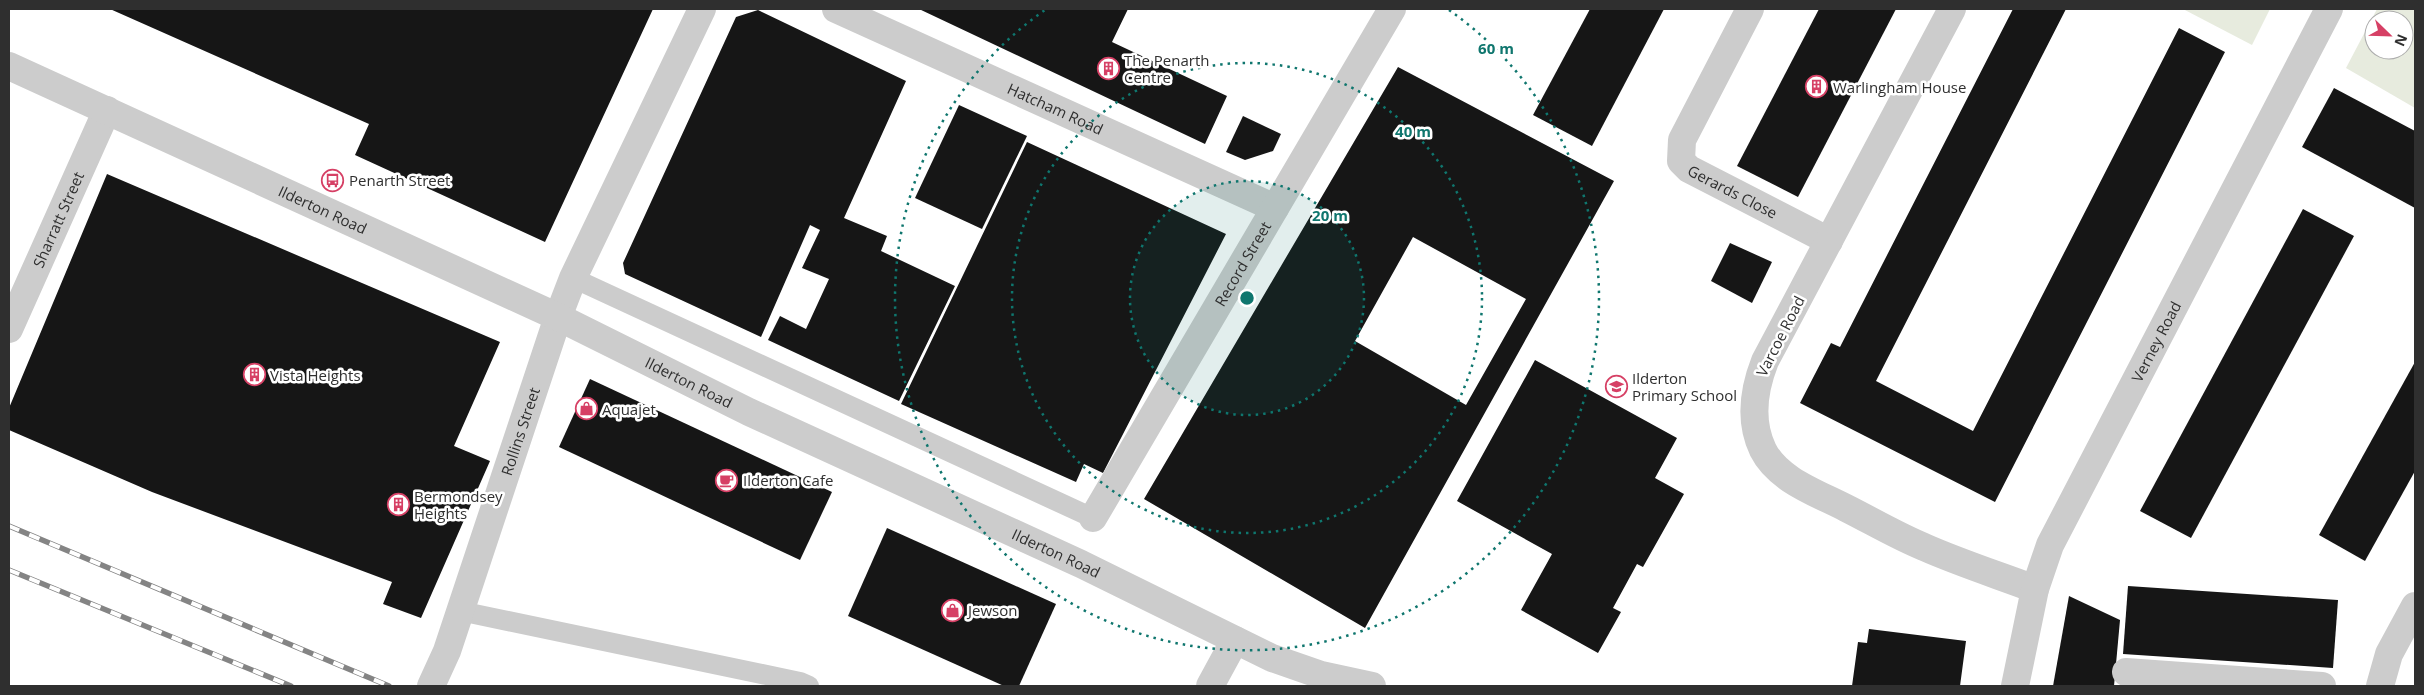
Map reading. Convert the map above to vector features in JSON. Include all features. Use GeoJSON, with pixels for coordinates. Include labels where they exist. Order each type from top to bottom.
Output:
{"type":"FeatureCollection","features":[{"type":"Feature","properties":{"kind":"street"},"geometry":{"type":"LineString","coordinates":[[558,317],[573,278],[702,9]]}},
{"type":"Feature","properties":{"kind":"street","name":"Hatcham Road"},"geometry":{"type":"LineString","coordinates":[[836,9],[1275,208]]}},
{"type":"Feature","properties":{"kind":"street","name":"Record Street"},"geometry":{"type":"LineString","coordinates":[[1093,518],[1392,9]]}},
{"type":"Feature","properties":{"kind":"street","name":"Gerards Close"},"geometry":{"type":"LineString","coordinates":[[1750,9],[1682,140],[1681,161],[1689,169],[1829,241]]}},
{"type":"Feature","properties":{"kind":"street","name":"Varcoe Road"},"geometry":{"type":"LineString","coordinates":[[1952,9],[1758,379],[1754,400],[1756,426],[1763,450],[1778,469],[1798,483],[1922,547],[2034,589]]}},
{"type":"Feature","properties":{"kind":"street","name":"Verney Road"},"geometry":{"type":"LineString","coordinates":[[2015,686],[2034,589],[2050,545],[2329,9]]}},
{"type":"Feature","properties":{"kind":"street","name":"Ilderton Road"},"geometry":{"type":"LineString","coordinates":[[9,66],[558,317],[750,412],[1081,564],[1235,640],[1295,667],[1372,686]]}},
{"type":"Feature","properties":{"kind":"street","name":"Sharratt Street"},"geometry":{"type":"LineString","coordinates":[[9,329],[107,110]]}},
{"type":"Feature","properties":{"kind":"street","name":"Rollins Street"},"geometry":{"type":"LineString","coordinates":[[431,686],[460,612],[558,317]]}},
{"type":"Feature","properties":{"kind":"street"},"geometry":{"type":"LineString","coordinates":[[2380,686],[2389,654],[2415,606]]}},
{"type":"Feature","properties":{"kind":"street"},"geometry":{"type":"LineString","coordinates":[[1210,686],[1235,640]]}},
{"type":"Feature","properties":{"kind":"street"},"geometry":{"type":"LineString","coordinates":[[2126,672],[2322,686]]}},
{"type":"Feature","properties":{"kind":"lane"},"geometry":{"type":"LineString","coordinates":[[573,278],[1093,518]]}},
{"type":"Feature","properties":{"kind":"lane"},"geometry":{"type":"LineString","coordinates":[[460,612],[800,682],[809,686]]}},
{"type":"Feature","properties":{"kind":"shaded area"},"geometry":{"type":"Polygon","coordinates":[[[2183,9],[2270,9],[2252,45],[2183,9]]]}},
{"type":"Feature","properties":{"kind":"shaded area"},"geometry":{"type":"Polygon","coordinates":[[[2377,9],[2415,9],[2415,108],[2346,68],[2364,34],[2364,60],[2414,60],[2414,10],[2377,9]]]}},
{"type":"Feature","properties":{"kind":"building"},"geometry":{"type":"Polygon","coordinates":[[[110,9],[653,9],[545,242],[355,155],[369,124],[110,9]]]}},
{"type":"Feature","properties":{"kind":"building","name":"The Penarth Centre"},"geometry":{"type":"Polygon","coordinates":[[[919,9],[1128,9],[1112,42],[1227,96],[1205,144],[919,9]]]}},
{"type":"Feature","properties":{"kind":"building"},"geometry":{"type":"Polygon","coordinates":[[[1590,9],[1664,9],[1592,146],[1533,115],[1590,9]]]}},
{"type":"Feature","properties":{"kind":"building","name":"Warlingham House"},"geometry":{"type":"Polygon","coordinates":[[[1819,9],[1896,9],[1798,197],[1737,166],[1819,9]]]}},
{"type":"Feature","properties":{"kind":"building"},"geometry":{"type":"Polygon","coordinates":[[[2013,9],[2066,9],[1876,381],[1973,431],[2179,28],[2225,52],[1995,502],[1800,403],[1831,343],[1840,347],[2013,9]]]}},
{"type":"Feature","properties":{"kind":"building"},"geometry":{"type":"Polygon","coordinates":[[[758,10],[906,81],[844,218],[887,236],[881,251],[955,286],[899,401],[768,340],[780,316],[806,329],[829,279],[802,268],[820,230],[810,225],[761,337],[625,274],[623,263],[736,17],[758,10]]]}},
{"type":"Feature","properties":{"kind":"building"},"geometry":{"type":"Polygon","coordinates":[[[1398,67],[1614,181],[1365,628],[1144,499],[1398,67]],[[1413,237],[1355,341],[1466,405],[1526,299],[1413,237]]]}},
{"type":"Feature","properties":{"kind":"building"},"geometry":{"type":"Polygon","coordinates":[[[2334,88],[2415,131],[2415,208],[2302,147],[2334,88]]]}},
{"type":"Feature","properties":{"kind":"building"},"geometry":{"type":"Polygon","coordinates":[[[959,105],[1027,136],[982,229],[915,198],[959,105]]]}},
{"type":"Feature","properties":{"kind":"building"},"geometry":{"type":"Polygon","coordinates":[[[1243,116],[1281,134],[1273,151],[1245,160],[1226,152],[1243,116]]]}},
{"type":"Feature","properties":{"kind":"building"},"geometry":{"type":"Polygon","coordinates":[[[1027,142],[1226,234],[1103,473],[1084,464],[1076,482],[901,404],[1027,142]]]}},
{"type":"Feature","properties":{"kind":"building","name":"Vista Heights"},"geometry":{"type":"Polygon","coordinates":[[[107,174],[500,342],[454,446],[490,461],[421,618],[383,604],[392,582],[152,492],[9,430],[9,408],[107,174]]]}},
{"type":"Feature","properties":{"kind":"building"},"geometry":{"type":"Polygon","coordinates":[[[2303,209],[2354,236],[2191,538],[2140,511],[2303,209]]]}},
{"type":"Feature","properties":{"kind":"building"},"geometry":{"type":"Polygon","coordinates":[[[1730,243],[1772,262],[1752,303],[1711,281],[1730,243]]]}},
{"type":"Feature","properties":{"kind":"building"},"geometry":{"type":"Polygon","coordinates":[[[1535,360],[1677,438],[1655,478],[1684,494],[1643,567],[1637,564],[1613,608],[1621,612],[1598,653],[1521,610],[1552,554],[1457,501],[1535,360]]]}},
{"type":"Feature","properties":{"kind":"building"},"geometry":{"type":"Polygon","coordinates":[[[2415,362],[2415,471],[2365,561],[2319,535],[2415,362]]]}},
{"type":"Feature","properties":{"kind":"building"},"geometry":{"type":"Polygon","coordinates":[[[590,379],[832,492],[800,560],[559,447],[590,379]]]}},
{"type":"Feature","properties":{"kind":"building","name":"Jewson"},"geometry":{"type":"Polygon","coordinates":[[[887,528],[1056,604],[1019,686],[1004,686],[848,616],[887,528]]]}},
{"type":"Feature","properties":{"kind":"building"},"geometry":{"type":"Polygon","coordinates":[[[2128,586],[2338,600],[2333,668],[2123,654],[2128,586]]]}},
{"type":"Feature","properties":{"kind":"building"},"geometry":{"type":"Polygon","coordinates":[[[2069,596],[2120,620],[2114,686],[2053,686],[2069,596]]]}},
{"type":"Feature","properties":{"kind":"building"},"geometry":{"type":"Polygon","coordinates":[[[1869,629],[1966,641],[1960,686],[1852,686],[1858,642],[1867,643],[1869,629]]]}},
{"type":"Feature","properties":{"kind":"railway"},"geometry":{"type":"LineString","coordinates":[[9,526],[389,686]]}},
{"type":"Feature","properties":{"kind":"railway"},"geometry":{"type":"LineString","coordinates":[[9,570],[291,686]]}},
{"type":"Feature","properties":{"kind":"place","name":"The Penarth Centre"},"geometry":{"type":"Point","coordinates":[1108,69]}},
{"type":"Feature","properties":{"kind":"place","name":"Warlingham House"},"geometry":{"type":"Point","coordinates":[1817,87]}},
{"type":"Feature","properties":{"kind":"place","name":"Penarth Street"},"geometry":{"type":"Point","coordinates":[333,180]}},
{"type":"Feature","properties":{"kind":"place","name":"Vista Heights"},"geometry":{"type":"Point","coordinates":[254,375]}},
{"type":"Feature","properties":{"kind":"place","name":"Ilderton Primary School"},"geometry":{"type":"Point","coordinates":[1616,387]}},
{"type":"Feature","properties":{"kind":"place","name":"Aquajet"},"geometry":{"type":"Point","coordinates":[586,409]}},
{"type":"Feature","properties":{"kind":"place","name":"Ilderton Cafe"},"geometry":{"type":"Point","coordinates":[727,480]}},
{"type":"Feature","properties":{"kind":"place","name":"Bermondsey Heights"},"geometry":{"type":"Point","coordinates":[398,505]}},
{"type":"Feature","properties":{"kind":"place","name":"Jewson"},"geometry":{"type":"Point","coordinates":[952,610]}}]}
